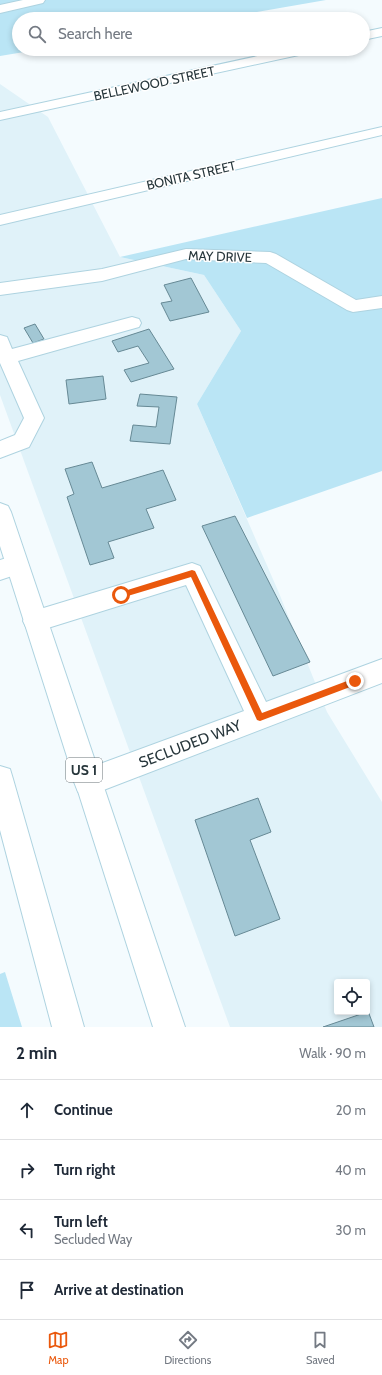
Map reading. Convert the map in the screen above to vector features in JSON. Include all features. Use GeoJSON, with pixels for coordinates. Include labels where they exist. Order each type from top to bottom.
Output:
{"type":"FeatureCollection","features":[{"type":"Feature","properties":{"kind":"street"},"geometry":{"type":"LineString","coordinates":[[0,8],[39,0]]}},
{"type":"Feature","properties":{"kind":"street"},"geometry":{"type":"LineString","coordinates":[[370,35],[382,32]]}},
{"type":"Feature","properties":{"kind":"street","name":"BELLEWOOD STREET"},"geometry":{"type":"LineString","coordinates":[[0,116],[276,56]]}},
{"type":"Feature","properties":{"kind":"street","name":"BONITA STREET"},"geometry":{"type":"LineString","coordinates":[[0,220],[382,131]]}},
{"type":"Feature","properties":{"kind":"street","name":"MAY DRIVE"},"geometry":{"type":"LineString","coordinates":[[0,290],[102,276],[186,254],[270,258],[353,306],[382,302]]}},
{"type":"Feature","properties":{"kind":"street"},"geometry":{"type":"LineString","coordinates":[[0,450],[22,441],[34,418],[3,349],[132,323]]}},
{"type":"Feature","properties":{"kind":"street","name":"US 1"},"geometry":{"type":"LineString","coordinates":[[0,512],[8,568],[35,621],[169,1027]]}},
{"type":"Feature","properties":{"kind":"street"},"geometry":{"type":"LineString","coordinates":[[35,621],[192,573],[260,718]]}},
{"type":"Feature","properties":{"kind":"street","name":"SECLUDED WAY"},"geometry":{"type":"LineString","coordinates":[[88,782],[382,671]]}},
{"type":"Feature","properties":{"kind":"street"},"geometry":{"type":"LineString","coordinates":[[0,779],[68,1027]]}},
{"type":"Feature","properties":{"kind":"shaded area"},"geometry":{"type":"Polygon","coordinates":[[[0,0],[326,0],[257,12],[12,12],[12,54],[0,56],[0,0]]]}},
{"type":"Feature","properties":{"kind":"shaded area"},"geometry":{"type":"Polygon","coordinates":[[[0,84],[48,117],[120,257],[204,275],[241,331],[197,404],[279,593],[327,712],[382,802],[382,1027],[230,1027],[0,395],[0,84]]]}},
{"type":"Feature","properties":{"kind":"shaded area"},"geometry":{"type":"Polygon","coordinates":[[[382,198],[382,471],[247,518],[197,404],[241,331],[204,275],[120,257],[382,198]]]}},
{"type":"Feature","properties":{"kind":"shaded area"},"geometry":{"type":"Polygon","coordinates":[[[5,972],[22,1027],[0,1027],[0,974],[5,972]]]}},
{"type":"Feature","properties":{"kind":"building"},"geometry":{"type":"Polygon","coordinates":[[[191,278],[209,312],[170,321],[161,303],[172,301],[164,285],[191,278]]]}},
{"type":"Feature","properties":{"kind":"building"},"geometry":{"type":"Polygon","coordinates":[[[35,324],[44,339],[33,343],[24,328],[35,324]]]}},
{"type":"Feature","properties":{"kind":"building"},"geometry":{"type":"Polygon","coordinates":[[[149,329],[174,369],[131,382],[124,370],[149,363],[138,346],[118,352],[112,341],[149,329]]]}},
{"type":"Feature","properties":{"kind":"building"},"geometry":{"type":"Polygon","coordinates":[[[103,376],[106,399],[69,404],[66,380],[103,376]]]}},
{"type":"Feature","properties":{"kind":"building"},"geometry":{"type":"Polygon","coordinates":[[[140,394],[177,397],[170,444],[130,441],[133,425],[156,427],[159,407],[137,406],[140,394]]]}},
{"type":"Feature","properties":{"kind":"building"},"geometry":{"type":"Polygon","coordinates":[[[92,462],[102,488],[163,470],[176,500],[146,509],[154,528],[108,542],[114,558],[90,565],[67,497],[74,494],[65,469],[92,462]]]}},
{"type":"Feature","properties":{"kind":"building"},"geometry":{"type":"Polygon","coordinates":[[[235,516],[310,662],[273,676],[202,526],[235,516]]]}},
{"type":"Feature","properties":{"kind":"building"},"geometry":{"type":"Polygon","coordinates":[[[258,798],[271,832],[250,840],[280,919],[235,936],[195,820],[258,798]]]}},
{"type":"Feature","properties":{"kind":"building"},"geometry":{"type":"Polygon","coordinates":[[[358,1015],[370,1015],[374,1027],[323,1027],[358,1015]]]}},
{"type":"Feature","properties":{"kind":"route"},"geometry":{"type":"LineString","coordinates":[[121,595],[192,573],[260,718],[355,681]]}}]}
